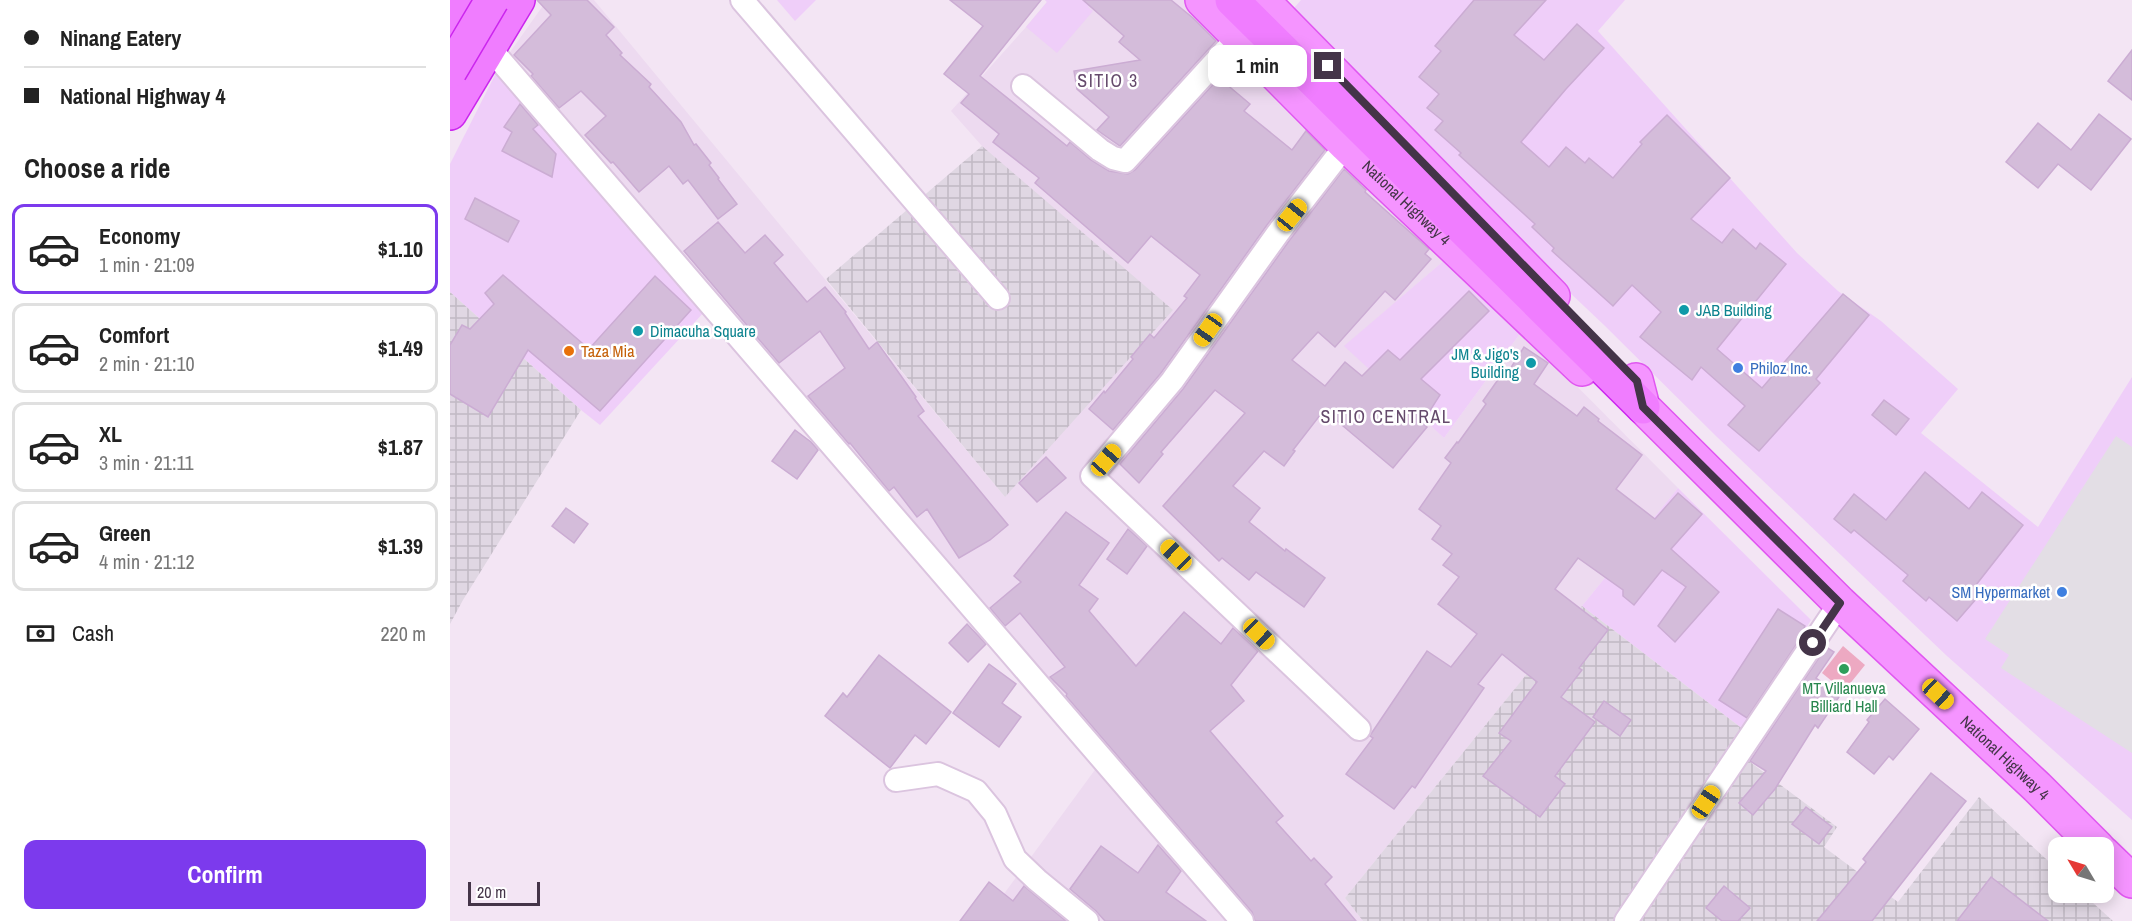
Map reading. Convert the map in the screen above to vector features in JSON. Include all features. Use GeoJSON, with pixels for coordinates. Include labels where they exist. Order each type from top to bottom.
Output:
{"type":"FeatureCollection","features":[{"type":"Feature","properties":{"kind":"highway"},"geometry":{"type":"LineString","coordinates":[[450,71],[492,0]]}},
{"type":"Feature","properties":{"kind":"highway"},"geometry":{"type":"LineString","coordinates":[[450,113],[518,0]]}},
{"type":"Feature","properties":{"kind":"highway"},"geometry":{"type":"LineString","coordinates":[[1232,0],[1629,404]]}},
{"type":"Feature","properties":{"kind":"main road","name":"National Highway 4"},"geometry":{"type":"LineString","coordinates":[[1202,0],[1346,145],[1629,404],[2037,787],[2087,837]]}},
{"type":"Feature","properties":{"kind":"main road","name":"National Highway 4"},"geometry":{"type":"LineString","coordinates":[[1262,0],[1637,381],[1629,404]]}},
{"type":"Feature","properties":{"kind":"main road"},"geometry":{"type":"LineString","coordinates":[[2114,864],[2132,881]]}},
{"type":"Feature","properties":{"kind":"street"},"geometry":{"type":"LineString","coordinates":[[742,0],[998,298]]}},
{"type":"Feature","properties":{"kind":"street"},"geometry":{"type":"LineString","coordinates":[[456,10],[1242,921]]}},
{"type":"Feature","properties":{"kind":"street"},"geometry":{"type":"LineString","coordinates":[[1023,86],[1100,150],[1113,158],[1125,161],[1238,37]]}},
{"type":"Feature","properties":{"kind":"street"},"geometry":{"type":"LineString","coordinates":[[1346,145],[1278,233],[1172,381],[1092,476],[1359,729]]}},
{"type":"Feature","properties":{"kind":"street"},"geometry":{"type":"LineString","coordinates":[[1626,921],[1840,603]]}},
{"type":"Feature","properties":{"kind":"street"},"geometry":{"type":"LineString","coordinates":[[897,780],[938,774],[976,791],[995,814],[1015,859],[1087,921]]}},
{"type":"Feature","properties":{"kind":"shaded area"},"geometry":{"type":"Polygon","coordinates":[[[547,0],[594,0],[1005,497],[982,146],[951,111],[1026,27],[1047,2],[1045,0],[1187,0],[1447,258],[1345,346],[1444,438],[1522,331],[1678,488],[1345,898],[1363,921],[984,921],[1097,767],[498,69],[547,0]]]}},
{"type":"Feature","properties":{"kind":"shaded area"},"geometry":{"type":"Polygon","coordinates":[[[777,0],[816,0],[795,21],[777,0]]]}},
{"type":"Feature","properties":{"kind":"shaded area"},"geometry":{"type":"Polygon","coordinates":[[[1045,0],[1093,0],[1088,7],[1093,11],[1057,53],[1026,27],[1047,2],[1045,0]]]}},
{"type":"Feature","properties":{"kind":"shaded area"},"geometry":{"type":"Polygon","coordinates":[[[1301,0],[1625,0],[1598,31],[1797,253],[1838,291],[1881,321],[1958,389],[1921,433],[2038,527],[2132,377],[2132,820],[1947,656],[1453,182],[1288,15],[1301,0]]]}},
{"type":"Feature","properties":{"kind":"shaded area","name":"Dimacuha Square"},"geometry":{"type":"Polygon","coordinates":[[[498,69],[705,311],[600,425],[450,292],[450,164],[498,69]]]}},
{"type":"Feature","properties":{"kind":"shaded area"},"geometry":{"type":"Polygon","coordinates":[[[982,146],[1173,310],[1005,497],[826,279],[982,146]]]}},
{"type":"Feature","properties":{"kind":"shaded area"},"geometry":{"type":"Polygon","coordinates":[[[1447,258],[1522,331],[1444,438],[1344,346],[1447,258]]]}},
{"type":"Feature","properties":{"kind":"shaded area"},"geometry":{"type":"Polygon","coordinates":[[[450,292],[581,410],[450,624],[450,292]]]}},
{"type":"Feature","properties":{"kind":"shaded area","name":"SM Hypermarket"},"geometry":{"type":"Polygon","coordinates":[[[2116,436],[2132,447],[2132,753],[2001,668],[2009,655],[1985,639],[2116,436]]]}},
{"type":"Feature","properties":{"kind":"shaded area"},"geometry":{"type":"Polygon","coordinates":[[[1678,488],[1811,620],[1744,730],[1582,606],[1678,488]]]}},
{"type":"Feature","properties":{"kind":"shaded area"},"geometry":{"type":"Polygon","coordinates":[[[1582,606],[1744,730],[1616,921],[1363,921],[1345,898],[1582,606]]]}},
{"type":"Feature","properties":{"kind":"shaded area","name":"MT Villanueva Billiard Hall"},"geometry":{"type":"Polygon","coordinates":[[[1843,646],[1865,665],[1844,691],[1822,673],[1843,646]]]}},
{"type":"Feature","properties":{"kind":"shaded area"},"geometry":{"type":"Polygon","coordinates":[[[1746,759],[1837,827],[1824,847],[1898,902],[1979,797],[2048,861],[2048,903],[2093,903],[2113,921],[1640,921],[1746,759]]]}},
{"type":"Feature","properties":{"kind":"building"},"geometry":{"type":"Polygon","coordinates":[[[537,0],[587,0],[614,27],[606,35],[622,53],[620,55],[651,84],[649,87],[681,122],[694,145],[696,144],[711,163],[709,165],[737,204],[718,219],[688,180],[683,184],[669,166],[639,192],[585,135],[606,116],[581,91],[559,108],[531,76],[533,74],[514,55],[551,15],[537,0]]]}},
{"type":"Feature","properties":{"kind":"building"},"geometry":{"type":"Polygon","coordinates":[[[950,0],[1041,0],[980,76],[1067,146],[1070,142],[1091,160],[1109,171],[1128,174],[1135,170],[1219,78],[1250,104],[1244,111],[1292,150],[1306,131],[1325,150],[1267,225],[1161,373],[1113,430],[1089,409],[1133,359],[1131,357],[1150,334],[1154,338],[1187,298],[1184,296],[1200,275],[1151,236],[1128,263],[1035,183],[1039,178],[993,142],[999,134],[961,103],[969,94],[944,74],[983,26],[950,0]]]}},
{"type":"Feature","properties":{"kind":"building"},"geometry":{"type":"Polygon","coordinates":[[[1083,0],[1171,0],[1216,41],[1120,146],[1097,130],[1109,117],[1077,89],[1074,71],[1140,60],[1119,42],[1124,36],[1083,0]]]}},
{"type":"Feature","properties":{"kind":"building"},"geometry":{"type":"Polygon","coordinates":[[[1474,0],[1546,0],[1514,35],[1544,60],[1577,24],[1604,48],[1521,142],[1549,167],[1566,147],[1585,163],[1589,158],[1613,178],[1642,144],[1640,142],[1667,115],[1730,178],[1691,219],[1722,243],[1733,229],[1756,249],[1760,243],[1786,264],[1717,349],[1762,388],[1843,294],[1869,315],[1816,379],[1820,383],[1759,451],[1728,425],[1745,406],[1701,367],[1692,380],[1640,337],[1661,312],[1632,285],[1613,306],[1552,251],[1554,248],[1532,227],[1535,224],[1435,130],[1443,121],[1427,108],[1439,94],[1419,77],[1441,51],[1435,46],[1474,0]]]}},
{"type":"Feature","properties":{"kind":"building"},"geometry":{"type":"Polygon","coordinates":[[[2132,50],[2132,100],[2108,81],[2132,50]]]}},
{"type":"Feature","properties":{"kind":"building"},"geometry":{"type":"Polygon","coordinates":[[[520,104],[538,125],[533,129],[556,154],[552,177],[502,151],[512,132],[504,127],[520,104]]]}},
{"type":"Feature","properties":{"kind":"building"},"geometry":{"type":"Polygon","coordinates":[[[2099,114],[2131,139],[2091,190],[2058,164],[2038,188],[2006,162],[2038,123],[2071,150],[2099,114]]]}},
{"type":"Feature","properties":{"kind":"building"},"geometry":{"type":"Polygon","coordinates":[[[1344,169],[1366,190],[1365,192],[1429,249],[1425,254],[1431,259],[1395,300],[1385,291],[1335,347],[1318,332],[1292,360],[1325,386],[1345,362],[1362,376],[1388,350],[1400,360],[1469,291],[1489,311],[1421,379],[1440,395],[1422,423],[1427,427],[1393,468],[1324,410],[1293,450],[1295,451],[1284,466],[1264,451],[1233,486],[1260,508],[1249,522],[1285,551],[1286,549],[1325,578],[1304,607],[1256,572],[1249,580],[1222,558],[1219,561],[1163,506],[1245,413],[1215,390],[1161,452],[1163,454],[1139,483],[1120,464],[1183,389],[1289,241],[1344,169]]]}},
{"type":"Feature","properties":{"kind":"building"},"geometry":{"type":"Polygon","coordinates":[[[475,198],[519,221],[508,242],[465,219],[475,198]]]}},
{"type":"Feature","properties":{"kind":"building"},"geometry":{"type":"Polygon","coordinates":[[[718,222],[745,253],[765,235],[783,255],[774,263],[807,302],[825,287],[846,312],[869,349],[877,342],[924,411],[918,416],[1008,525],[990,540],[959,558],[927,509],[917,517],[894,487],[889,491],[808,396],[845,368],[820,331],[779,363],[684,251],[718,222]]]}},
{"type":"Feature","properties":{"kind":"building","name":"Dimacuha Square"},"geometry":{"type":"Polygon","coordinates":[[[503,275],[589,349],[655,276],[691,310],[600,411],[528,350],[488,417],[450,394],[450,345],[462,325],[470,329],[494,304],[485,293],[503,275]]]}},
{"type":"Feature","properties":{"kind":"building"},"geometry":{"type":"Polygon","coordinates":[[[1524,347],[1548,363],[1534,384],[1577,416],[1584,407],[1599,419],[1598,421],[1642,455],[1616,489],[1655,519],[1678,493],[1702,514],[1671,549],[1719,592],[1675,642],[1658,626],[1686,587],[1662,570],[1634,605],[1623,596],[1623,590],[1578,558],[1555,589],[1608,630],[1579,668],[1582,670],[1561,697],[1595,722],[1555,776],[1565,784],[1540,817],[1483,776],[1511,741],[1499,733],[1537,682],[1502,654],[1478,684],[1484,688],[1415,788],[1412,786],[1394,809],[1346,774],[1373,738],[1371,734],[1427,651],[1451,667],[1477,634],[1438,604],[1459,577],[1443,565],[1452,554],[1432,539],[1441,526],[1419,509],[1451,463],[1445,458],[1486,404],[1483,401],[1502,374],[1505,377],[1524,347]]]}},
{"type":"Feature","properties":{"kind":"building"},"geometry":{"type":"Polygon","coordinates":[[[1884,400],[1909,419],[1896,435],[1872,415],[1884,400]]]}},
{"type":"Feature","properties":{"kind":"building"},"geometry":{"type":"Polygon","coordinates":[[[795,430],[818,450],[797,479],[772,461],[795,430]]]}},
{"type":"Feature","properties":{"kind":"building"},"geometry":{"type":"Polygon","coordinates":[[[1046,457],[1066,478],[1037,502],[1019,483],[1046,457]]]}},
{"type":"Feature","properties":{"kind":"building"},"geometry":{"type":"Polygon","coordinates":[[[1925,472],[1969,509],[1982,492],[2023,525],[1976,585],[1983,591],[1957,621],[1929,597],[1926,601],[1903,581],[1908,575],[1854,530],[1851,533],[1834,519],[1854,494],[1886,520],[1925,472]]]}},
{"type":"Feature","properties":{"kind":"building"},"geometry":{"type":"Polygon","coordinates":[[[566,508],[588,524],[574,543],[552,526],[566,508]]]}},
{"type":"Feature","properties":{"kind":"building"},"geometry":{"type":"Polygon","coordinates":[[[1066,512],[1109,543],[1079,585],[1098,599],[1089,611],[1136,666],[1184,612],[1221,644],[1233,628],[1258,651],[1231,685],[1244,701],[1210,731],[1283,816],[1276,822],[1311,861],[1314,858],[1332,877],[1325,884],[1356,921],[1255,921],[1252,912],[1066,696],[1067,694],[1050,677],[1065,667],[1020,613],[1005,626],[990,608],[1021,582],[1014,576],[1066,512]]]}},
{"type":"Feature","properties":{"kind":"building"},"geometry":{"type":"Polygon","coordinates":[[[1128,529],[1147,546],[1127,574],[1107,559],[1128,529]]]}},
{"type":"Feature","properties":{"kind":"building"},"geometry":{"type":"Polygon","coordinates":[[[1778,609],[1805,626],[1802,632],[1804,633],[1747,718],[1719,700],[1778,609]]]}},
{"type":"Feature","properties":{"kind":"building"},"geometry":{"type":"Polygon","coordinates":[[[967,624],[986,644],[968,662],[949,643],[967,624]]]}},
{"type":"Feature","properties":{"kind":"building"},"geometry":{"type":"Polygon","coordinates":[[[1826,647],[1834,652],[1816,678],[1839,697],[1818,728],[1815,725],[1775,789],[1753,815],[1739,803],[1766,771],[1750,761],[1826,647]]]}},
{"type":"Feature","properties":{"kind":"building"},"geometry":{"type":"Polygon","coordinates":[[[879,655],[951,712],[926,744],[915,735],[890,768],[825,716],[843,693],[847,697],[879,655]]]}},
{"type":"Feature","properties":{"kind":"building"},"geometry":{"type":"Polygon","coordinates":[[[989,664],[1016,684],[1002,703],[1021,717],[999,747],[953,713],[989,664]]]}},
{"type":"Feature","properties":{"kind":"building"},"geometry":{"type":"Polygon","coordinates":[[[1885,699],[1919,729],[1893,760],[1889,756],[1874,774],[1847,752],[1869,722],[1867,720],[1885,699]]]}},
{"type":"Feature","properties":{"kind":"building"},"geometry":{"type":"Polygon","coordinates":[[[1604,701],[1631,720],[1620,736],[1593,717],[1604,701]]]}},
{"type":"Feature","properties":{"kind":"building"},"geometry":{"type":"Polygon","coordinates":[[[1931,773],[1966,801],[1872,921],[1817,921],[1866,862],[1863,859],[1931,773]]]}},
{"type":"Feature","properties":{"kind":"building"},"geometry":{"type":"Polygon","coordinates":[[[1806,807],[1832,827],[1819,844],[1792,824],[1806,807]]]}},
{"type":"Feature","properties":{"kind":"building"},"geometry":{"type":"Polygon","coordinates":[[[1158,845],[1181,871],[1166,892],[1206,921],[1105,921],[1070,889],[1101,846],[1138,873],[1158,845]]]}},
{"type":"Feature","properties":{"kind":"building"},"geometry":{"type":"Polygon","coordinates":[[[1991,877],[2048,921],[1957,921],[1991,877]]]}},
{"type":"Feature","properties":{"kind":"building"},"geometry":{"type":"Polygon","coordinates":[[[989,882],[1013,901],[1024,886],[1066,921],[960,921],[989,882]]]}},
{"type":"Feature","properties":{"kind":"building"},"geometry":{"type":"Polygon","coordinates":[[[1724,886],[1750,908],[1738,921],[1722,921],[1706,908],[1724,886]]]}},
{"type":"Feature","properties":{"kind":"place","name":"JAB Building"},"geometry":{"type":"Point","coordinates":[1684,310]}},
{"type":"Feature","properties":{"kind":"place","name":"Dimacuha Square"},"geometry":{"type":"Point","coordinates":[638,331]}},
{"type":"Feature","properties":{"kind":"place","name":"Taza Mia"},"geometry":{"type":"Point","coordinates":[569,351]}},
{"type":"Feature","properties":{"kind":"place","name":"JM & Jigo's Building"},"geometry":{"type":"Point","coordinates":[1531,363]}},
{"type":"Feature","properties":{"kind":"place","name":"Philoz Inc."},"geometry":{"type":"Point","coordinates":[1738,368]}},
{"type":"Feature","properties":{"kind":"place","name":"SM Hypermarket"},"geometry":{"type":"Point","coordinates":[2062,592]}},
{"type":"Feature","properties":{"kind":"place","name":"MT Villanueva Billiard Hall"},"geometry":{"type":"Point","coordinates":[1844,669]}},
{"type":"Feature","properties":{"kind":"district","name":"SITIO 3"},"geometry":{"type":"Point","coordinates":[1108,81]}},
{"type":"Feature","properties":{"kind":"district","name":"SITIO CENTRAL"},"geometry":{"type":"Point","coordinates":[1386,417]}},
{"type":"Feature","properties":{"kind":"route"},"geometry":{"type":"LineString","coordinates":[[1328,66],[1637,381],[1643,407],[1840,603],[1813,643]]}}]}
